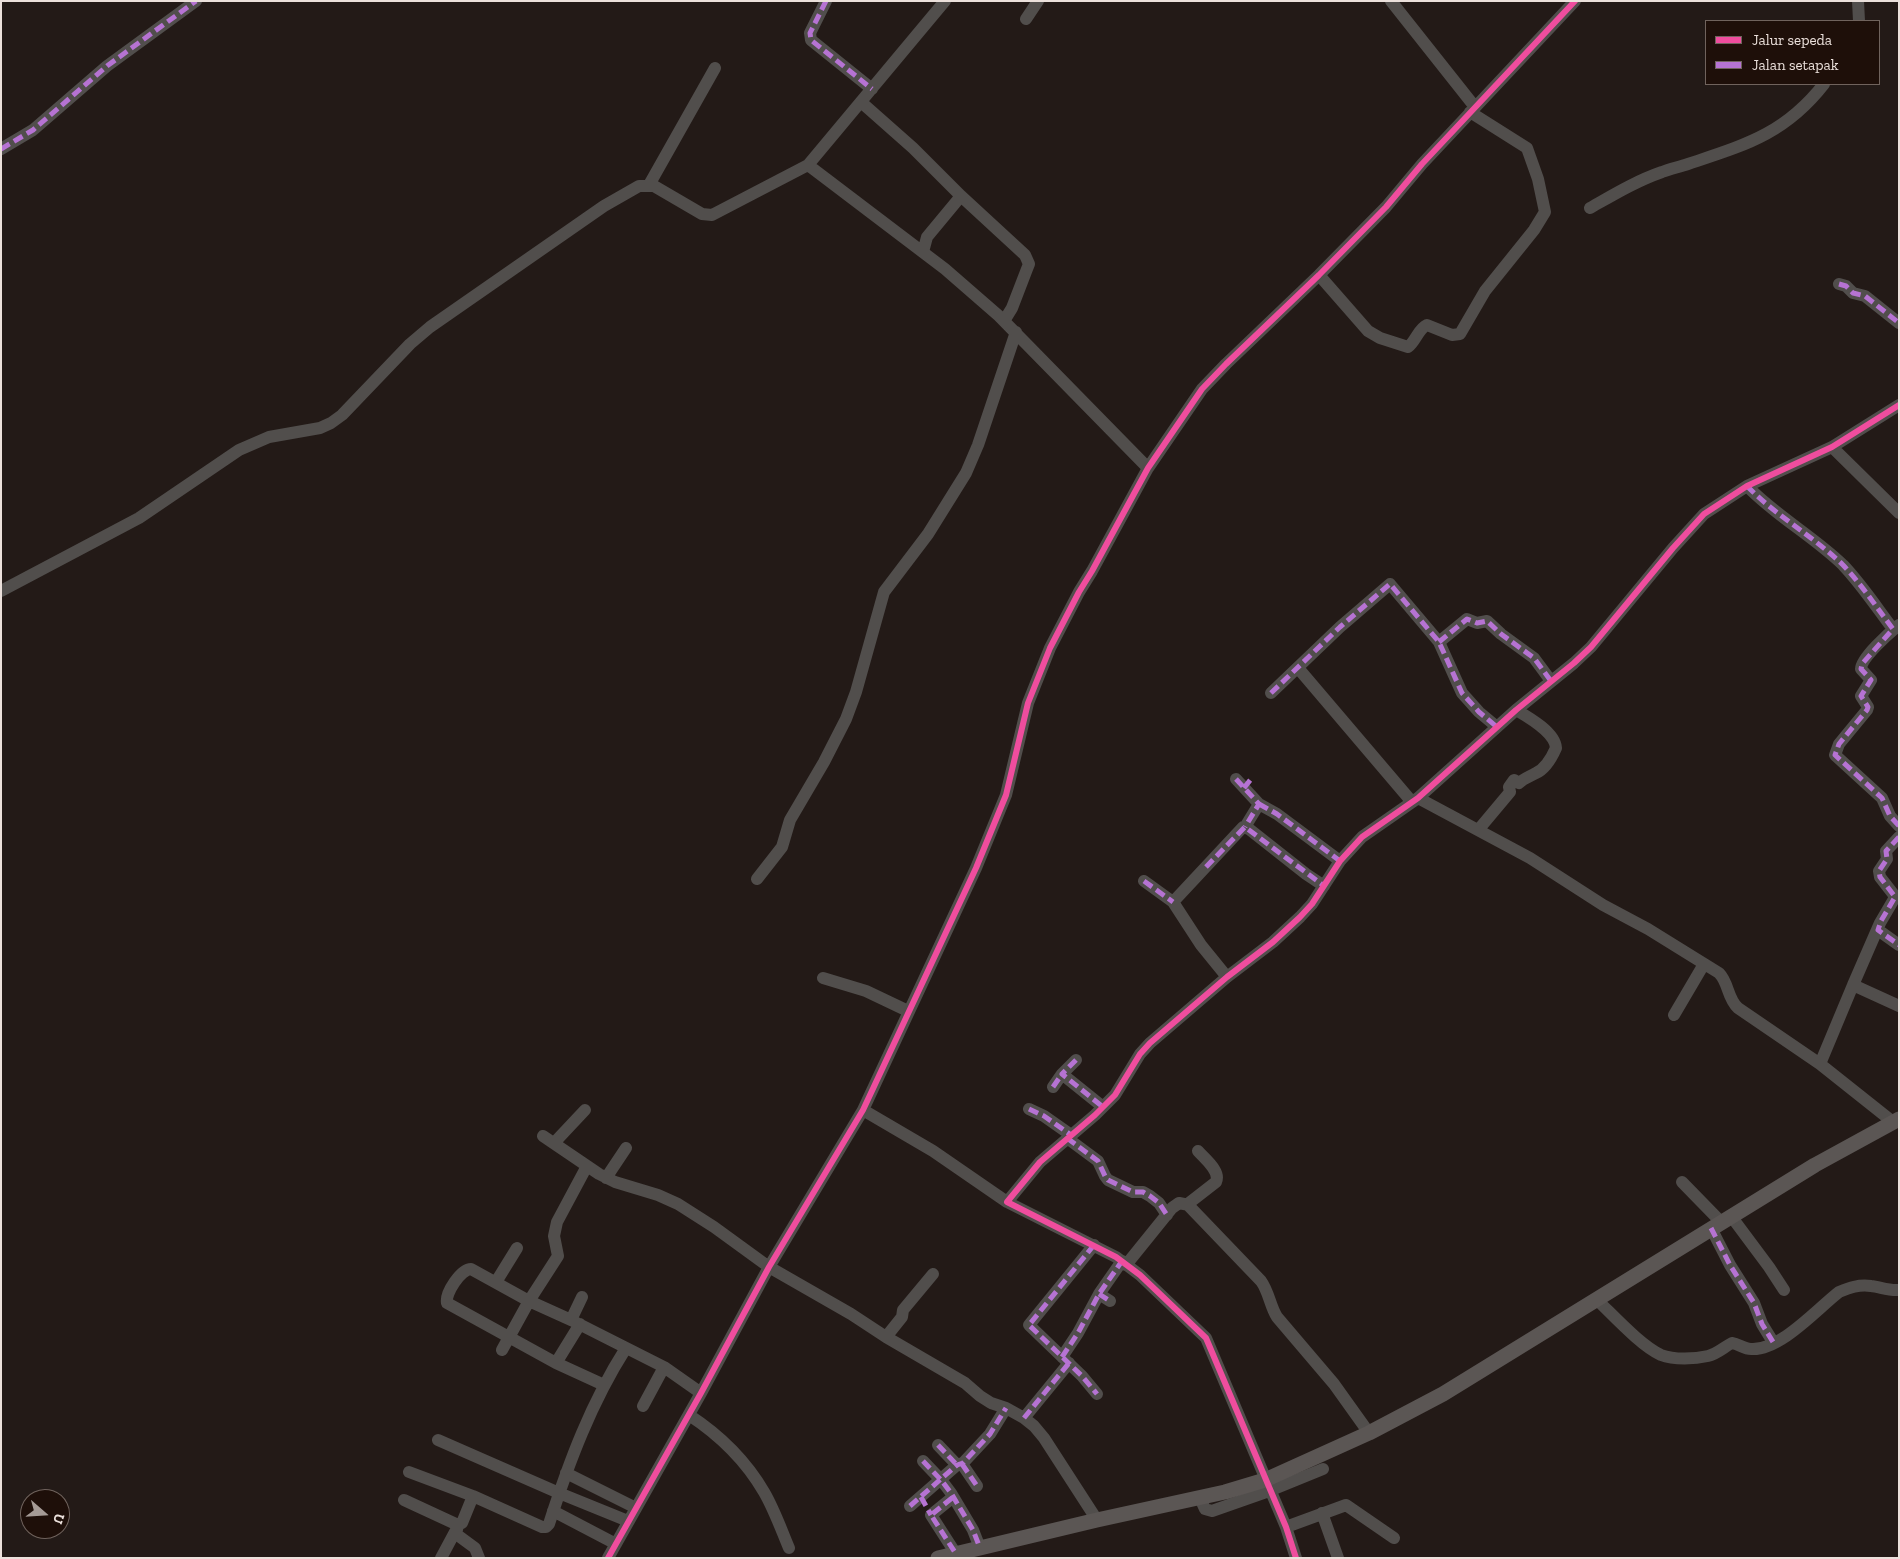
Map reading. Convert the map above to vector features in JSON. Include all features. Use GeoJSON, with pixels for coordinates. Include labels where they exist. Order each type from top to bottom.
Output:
{"type":"FeatureCollection","features":[{"type":"Feature","properties":{"kind":"main road"},"geometry":{"type":"LineString","coordinates":[[938,1558],[1097,1520],[1267,1485],[1443,1394],[1815,1165],[1897,1121]]}},
{"type":"Feature","properties":{"kind":"street"},"geometry":{"type":"LineString","coordinates":[[1,149],[33,130],[107,66],[196,1]]}},
{"type":"Feature","properties":{"kind":"street"},"geometry":{"type":"LineString","coordinates":[[826,1],[810,33],[811,40],[872,89]]}},
{"type":"Feature","properties":{"kind":"street"},"geometry":{"type":"LineString","coordinates":[[1,591],[139,518],[239,450],[269,437],[320,428],[330,423],[342,415],[413,341],[430,327],[604,206],[635,187],[649,185],[659,188],[702,214],[712,215],[808,165],[945,1]]}},
{"type":"Feature","properties":{"kind":"street"},"geometry":{"type":"LineString","coordinates":[[1026,19],[1038,1]]}},
{"type":"Feature","properties":{"kind":"street"},"geometry":{"type":"LineString","coordinates":[[1319,275],[1368,331],[1380,338],[1408,347],[1426,324],[1452,335],[1460,334],[1485,291],[1534,230],[1545,212],[1538,179],[1527,148],[1473,110],[1392,1]]}},
{"type":"Feature","properties":{"kind":"street"},"geometry":{"type":"LineString","coordinates":[[608,1558],[701,1393],[768,1268],[863,1110],[908,1010],[976,868],[1006,796],[1029,700],[1050,648],[1078,592],[1092,571],[1148,468],[1199,392],[1319,275],[1386,206],[1422,164],[1575,1]]}},
{"type":"Feature","properties":{"kind":"street"},"geometry":{"type":"LineString","coordinates":[[1858,1],[1859,20]]}},
{"type":"Feature","properties":{"kind":"street"},"geometry":{"type":"LineString","coordinates":[[649,185],[715,68]]}},
{"type":"Feature","properties":{"kind":"street"},"geometry":{"type":"LineString","coordinates":[[1590,208],[1636,183],[1662,172],[1757,139],[1801,111],[1819,86]]}},
{"type":"Feature","properties":{"kind":"street"},"geometry":{"type":"LineString","coordinates":[[861,102],[913,148],[1028,259],[1028,270],[1022,287],[1004,321]]}},
{"type":"Feature","properties":{"kind":"street"},"geometry":{"type":"LineString","coordinates":[[808,165],[945,269],[1004,321],[1148,468]]}},
{"type":"Feature","properties":{"kind":"street"},"geometry":{"type":"LineString","coordinates":[[923,252],[927,237],[961,196]]}},
{"type":"Feature","properties":{"kind":"street"},"geometry":{"type":"LineString","coordinates":[[1839,284],[1846,286],[1853,293],[1865,296],[1899,323]]}},
{"type":"Feature","properties":{"kind":"street"},"geometry":{"type":"LineString","coordinates":[[757,879],[781,849],[790,820],[824,762],[846,719],[856,692],[884,592],[928,534],[966,473],[978,445],[1016,332]]}},
{"type":"Feature","properties":{"kind":"street"},"geometry":{"type":"LineString","coordinates":[[1007,1202],[1040,1162],[1115,1095],[1140,1054],[1150,1043],[1227,976],[1273,942],[1300,918],[1340,861],[1362,837],[1415,800],[1497,726],[1574,663],[1591,646],[1672,548],[1704,514],[1747,486],[1832,448],[1899,405]]}},
{"type":"Feature","properties":{"kind":"street"},"geometry":{"type":"LineString","coordinates":[[1832,448],[1899,513]]}},
{"type":"Feature","properties":{"kind":"street"},"geometry":{"type":"LineString","coordinates":[[1747,486],[1784,519],[1819,544],[1842,565],[1896,627],[1862,664],[1861,670],[1871,679],[1861,696],[1868,707],[1839,744],[1835,752],[1836,757],[1878,794],[1890,816],[1899,826]]}},
{"type":"Feature","properties":{"kind":"street"},"geometry":{"type":"LineString","coordinates":[[1271,693],[1340,627],[1390,584],[1439,642],[1462,693],[1479,712],[1497,726]]}},
{"type":"Feature","properties":{"kind":"street"},"geometry":{"type":"LineString","coordinates":[[1439,642],[1467,619],[1477,623],[1487,621],[1534,658],[1552,681]]}},
{"type":"Feature","properties":{"kind":"street"},"geometry":{"type":"LineString","coordinates":[[1298,668],[1415,800],[1479,830],[1530,858],[1704,964],[1722,976],[1728,994],[1738,1008],[1820,1064],[1897,1121]]}},
{"type":"Feature","properties":{"kind":"street"},"geometry":{"type":"LineString","coordinates":[[1479,830],[1510,792],[1509,787],[1514,780],[1519,783],[1527,776],[1540,770],[1556,748],[1553,739],[1543,728],[1516,710]]}},
{"type":"Feature","properties":{"kind":"street"},"geometry":{"type":"LineString","coordinates":[[1244,782],[1259,804],[1277,814],[1340,861]]}},
{"type":"Feature","properties":{"kind":"street"},"geometry":{"type":"LineString","coordinates":[[1173,902],[1245,827],[1259,804]]}},
{"type":"Feature","properties":{"kind":"street"},"geometry":{"type":"LineString","coordinates":[[1245,827],[1324,886]]}},
{"type":"Feature","properties":{"kind":"street"},"geometry":{"type":"LineString","coordinates":[[1820,1064],[1881,921],[1895,897],[1880,877],[1879,871],[1887,859],[1886,851],[1899,837]]}},
{"type":"Feature","properties":{"kind":"street"},"geometry":{"type":"LineString","coordinates":[[1144,881],[1173,902],[1202,945],[1227,976]]}},
{"type":"Feature","properties":{"kind":"street"},"geometry":{"type":"LineString","coordinates":[[1878,930],[1899,945]]}},
{"type":"Feature","properties":{"kind":"street"},"geometry":{"type":"LineString","coordinates":[[1674,1015],[1704,964]]}},
{"type":"Feature","properties":{"kind":"street"},"geometry":{"type":"LineString","coordinates":[[823,978],[866,991],[908,1010]]}},
{"type":"Feature","properties":{"kind":"street"},"geometry":{"type":"LineString","coordinates":[[1853,985],[1899,1006]]}},
{"type":"Feature","properties":{"kind":"street"},"geometry":{"type":"LineString","coordinates":[[1052,1087],[1076,1060]]}},
{"type":"Feature","properties":{"kind":"street"},"geometry":{"type":"LineString","coordinates":[[1062,1074],[1103,1107]]}},
{"type":"Feature","properties":{"kind":"street"},"geometry":{"type":"LineString","coordinates":[[1029,1109],[1056,1124],[1098,1161],[1104,1176],[1108,1180],[1133,1192],[1143,1192],[1150,1196],[1159,1203],[1166,1214]]}},
{"type":"Feature","properties":{"kind":"street"},"geometry":{"type":"LineString","coordinates":[[585,1110],[549,1139],[606,1178],[622,1185],[658,1194],[678,1204],[714,1227],[768,1268],[851,1314],[886,1337],[965,1383],[991,1403],[1006,1408],[1024,1418],[1044,1438],[1097,1520]]}},
{"type":"Feature","properties":{"kind":"street"},"geometry":{"type":"LineString","coordinates":[[863,1110],[933,1151],[1007,1202],[1094,1245],[1124,1263],[1140,1275],[1206,1338],[1286,1527],[1296,1558]]}},
{"type":"Feature","properties":{"kind":"street"},"geometry":{"type":"LineString","coordinates":[[606,1178],[626,1148]]}},
{"type":"Feature","properties":{"kind":"street"},"geometry":{"type":"LineString","coordinates":[[1189,1205],[1216,1182],[1218,1178],[1216,1172],[1198,1151]]}},
{"type":"Feature","properties":{"kind":"street"},"geometry":{"type":"LineString","coordinates":[[502,1350],[529,1301],[558,1256],[554,1236],[557,1222],[587,1166]]}},
{"type":"Feature","properties":{"kind":"street"},"geometry":{"type":"LineString","coordinates":[[1682,1182],[1769,1268],[1784,1290]]}},
{"type":"Feature","properties":{"kind":"street"},"geometry":{"type":"LineString","coordinates":[[1024,1418],[1066,1360],[1124,1263],[1177,1203],[1189,1205],[1261,1282],[1272,1309],[1334,1384],[1369,1433]]}},
{"type":"Feature","properties":{"kind":"street"},"geometry":{"type":"LineString","coordinates":[[1721,1222],[1730,1265],[1754,1303],[1771,1338]]}},
{"type":"Feature","properties":{"kind":"street"},"geometry":{"type":"LineString","coordinates":[[1094,1245],[1030,1323],[1030,1327],[1066,1360],[1097,1394]]}},
{"type":"Feature","properties":{"kind":"street"},"geometry":{"type":"LineString","coordinates":[[496,1282],[517,1248]]}},
{"type":"Feature","properties":{"kind":"street"},"geometry":{"type":"LineString","coordinates":[[604,1385],[556,1363],[447,1303],[446,1300],[462,1272],[466,1269],[471,1269],[529,1301],[664,1367],[701,1393]]}},
{"type":"Feature","properties":{"kind":"street"},"geometry":{"type":"LineString","coordinates":[[886,1337],[902,1316],[903,1310],[933,1274]]}},
{"type":"Feature","properties":{"kind":"street"},"geometry":{"type":"LineString","coordinates":[[1596,1299],[1649,1347],[1664,1356],[1698,1357],[1709,1356],[1732,1343],[1752,1349],[1771,1338],[1796,1330],[1839,1292],[1863,1286],[1899,1290]]}},
{"type":"Feature","properties":{"kind":"street"},"geometry":{"type":"LineString","coordinates":[[556,1363],[575,1322],[582,1297]]}},
{"type":"Feature","properties":{"kind":"street"},"geometry":{"type":"LineString","coordinates":[[409,1472],[474,1496],[542,1527],[546,1527],[549,1524],[566,1472],[604,1385],[626,1348]]}},
{"type":"Feature","properties":{"kind":"street"},"geometry":{"type":"LineString","coordinates":[[642,1406],[664,1367]]}},
{"type":"Feature","properties":{"kind":"street"},"geometry":{"type":"LineString","coordinates":[[910,1506],[960,1465],[990,1434],[1006,1408]]}},
{"type":"Feature","properties":{"kind":"street"},"geometry":{"type":"LineString","coordinates":[[688,1415],[710,1430],[754,1477],[772,1507],[789,1548]]}},
{"type":"Feature","properties":{"kind":"street"},"geometry":{"type":"LineString","coordinates":[[438,1440],[628,1521]]}},
{"type":"Feature","properties":{"kind":"street"},"geometry":{"type":"LineString","coordinates":[[938,1445],[960,1465],[977,1486]]}},
{"type":"Feature","properties":{"kind":"street"},"geometry":{"type":"LineString","coordinates":[[923,1461],[940,1480],[973,1530],[980,1548]]}},
{"type":"Feature","properties":{"kind":"street"},"geometry":{"type":"LineString","coordinates":[[1267,1485],[1323,1469]]}},
{"type":"Feature","properties":{"kind":"street"},"geometry":{"type":"LineString","coordinates":[[566,1472],[636,1508]]}},
{"type":"Feature","properties":{"kind":"street"},"geometry":{"type":"LineString","coordinates":[[441,1558],[457,1528],[462,1524],[474,1496]]}},
{"type":"Feature","properties":{"kind":"street"},"geometry":{"type":"LineString","coordinates":[[921,1497],[956,1554]]}},
{"type":"Feature","properties":{"kind":"street"},"geometry":{"type":"LineString","coordinates":[[931,1515],[952,1498]]}},
{"type":"Feature","properties":{"kind":"street"},"geometry":{"type":"LineString","coordinates":[[404,1500],[457,1528]]}},
{"type":"Feature","properties":{"kind":"street"},"geometry":{"type":"LineString","coordinates":[[1286,1527],[1346,1505],[1394,1538]]}},
{"type":"Feature","properties":{"kind":"street"},"geometry":{"type":"LineString","coordinates":[[553,1511],[616,1544]]}},
{"type":"Feature","properties":{"kind":"street"},"geometry":{"type":"LineString","coordinates":[[1322,1513],[1337,1558]]}},
{"type":"Feature","properties":{"kind":"street"},"geometry":{"type":"LineString","coordinates":[[457,1528],[457,1534],[475,1548],[479,1558]]}},
{"type":"Feature","properties":{"kind":"marked path"},"geometry":{"type":"LineString","coordinates":[[1,149],[33,130],[107,66],[196,1]]}},
{"type":"Feature","properties":{"kind":"marked path"},"geometry":{"type":"LineString","coordinates":[[826,1],[810,33],[811,40],[872,89]]}},
{"type":"Feature","properties":{"kind":"marked path"},"geometry":{"type":"LineString","coordinates":[[1839,284],[1846,286],[1853,293],[1865,296],[1899,323]]}},
{"type":"Feature","properties":{"kind":"marked path"},"geometry":{"type":"LineString","coordinates":[[1747,486],[1770,507],[1843,565],[1893,629],[1862,664],[1861,669],[1871,680],[1861,696],[1868,707],[1839,744],[1835,755],[1882,798],[1890,816],[1899,826]]}},
{"type":"Feature","properties":{"kind":"marked path"},"geometry":{"type":"LineString","coordinates":[[1271,693],[1340,627],[1390,584],[1439,642],[1462,693],[1479,712],[1497,727]]}},
{"type":"Feature","properties":{"kind":"marked path"},"geometry":{"type":"LineString","coordinates":[[1439,642],[1467,619],[1477,623],[1487,621],[1501,634],[1534,658],[1551,681]]}},
{"type":"Feature","properties":{"kind":"marked path"},"geometry":{"type":"LineString","coordinates":[[1236,779],[1259,804],[1245,827]]}},
{"type":"Feature","properties":{"kind":"marked path"},"geometry":{"type":"LineString","coordinates":[[1244,788],[1251,779]]}},
{"type":"Feature","properties":{"kind":"marked path"},"geometry":{"type":"LineString","coordinates":[[1259,804],[1277,814],[1340,861]]}},
{"type":"Feature","properties":{"kind":"marked path"},"geometry":{"type":"LineString","coordinates":[[1206,867],[1245,827],[1324,886]]}},
{"type":"Feature","properties":{"kind":"marked path"},"geometry":{"type":"LineString","coordinates":[[1899,837],[1886,851],[1887,859],[1879,871],[1880,877],[1895,897],[1878,930],[1899,945]]}},
{"type":"Feature","properties":{"kind":"marked path"},"geometry":{"type":"LineString","coordinates":[[1144,881],[1173,902]]}},
{"type":"Feature","properties":{"kind":"marked path"},"geometry":{"type":"LineString","coordinates":[[1076,1060],[1062,1074],[1103,1107]]}},
{"type":"Feature","properties":{"kind":"marked path"},"geometry":{"type":"LineString","coordinates":[[1053,1087],[1062,1074]]}},
{"type":"Feature","properties":{"kind":"marked path"},"geometry":{"type":"LineString","coordinates":[[1029,1109],[1044,1116],[1071,1135]]}},
{"type":"Feature","properties":{"kind":"marked path"},"geometry":{"type":"LineString","coordinates":[[1067,1138],[1098,1161],[1108,1180],[1133,1192],[1143,1192],[1150,1196],[1159,1203],[1167,1215]]}},
{"type":"Feature","properties":{"kind":"marked path"},"geometry":{"type":"LineString","coordinates":[[1711,1228],[1730,1265],[1754,1303],[1762,1324],[1773,1342]]}},
{"type":"Feature","properties":{"kind":"marked path"},"geometry":{"type":"LineString","coordinates":[[1094,1245],[1029,1325],[1082,1376],[1097,1394]]}},
{"type":"Feature","properties":{"kind":"marked path"},"geometry":{"type":"LineString","coordinates":[[1062,1357],[1078,1333],[1099,1294],[1122,1261]]}},
{"type":"Feature","properties":{"kind":"marked path"},"geometry":{"type":"LineString","coordinates":[[1099,1294],[1110,1301]]}},
{"type":"Feature","properties":{"kind":"marked path"},"geometry":{"type":"LineString","coordinates":[[1024,1418],[1069,1363]]}},
{"type":"Feature","properties":{"kind":"marked path"},"geometry":{"type":"LineString","coordinates":[[910,1506],[957,1465],[963,1463],[990,1434],[1006,1408]]}},
{"type":"Feature","properties":{"kind":"marked path"},"geometry":{"type":"LineString","coordinates":[[938,1445],[957,1465]]}},
{"type":"Feature","properties":{"kind":"marked path"},"geometry":{"type":"LineString","coordinates":[[923,1461],[951,1493],[973,1530],[980,1548]]}},
{"type":"Feature","properties":{"kind":"marked path"},"geometry":{"type":"LineString","coordinates":[[962,1464],[977,1486]]}},
{"type":"Feature","properties":{"kind":"marked path"},"geometry":{"type":"LineString","coordinates":[[921,1497],[931,1515]]}},
{"type":"Feature","properties":{"kind":"marked path"},"geometry":{"type":"LineString","coordinates":[[952,1498],[931,1515],[956,1554]]}},
{"type":"Feature","properties":{"kind":"cycle path"},"geometry":{"type":"LineString","coordinates":[[608,1558],[769,1267],[863,1110],[976,868],[1006,795],[1028,703],[1050,648],[1148,468],[1202,389],[1386,207],[1422,164],[1575,1]]}},
{"type":"Feature","properties":{"kind":"cycle path"},"geometry":{"type":"LineString","coordinates":[[1296,1558],[1286,1527],[1206,1338],[1140,1275],[1116,1257],[1007,1202],[1040,1162],[1095,1115],[1115,1095],[1140,1054],[1150,1043],[1227,977],[1273,942],[1300,917],[1312,904],[1340,861],[1362,837],[1418,798],[1516,710],[1591,647],[1673,548],[1704,514],[1747,486],[1832,447],[1899,405]]}}]}
